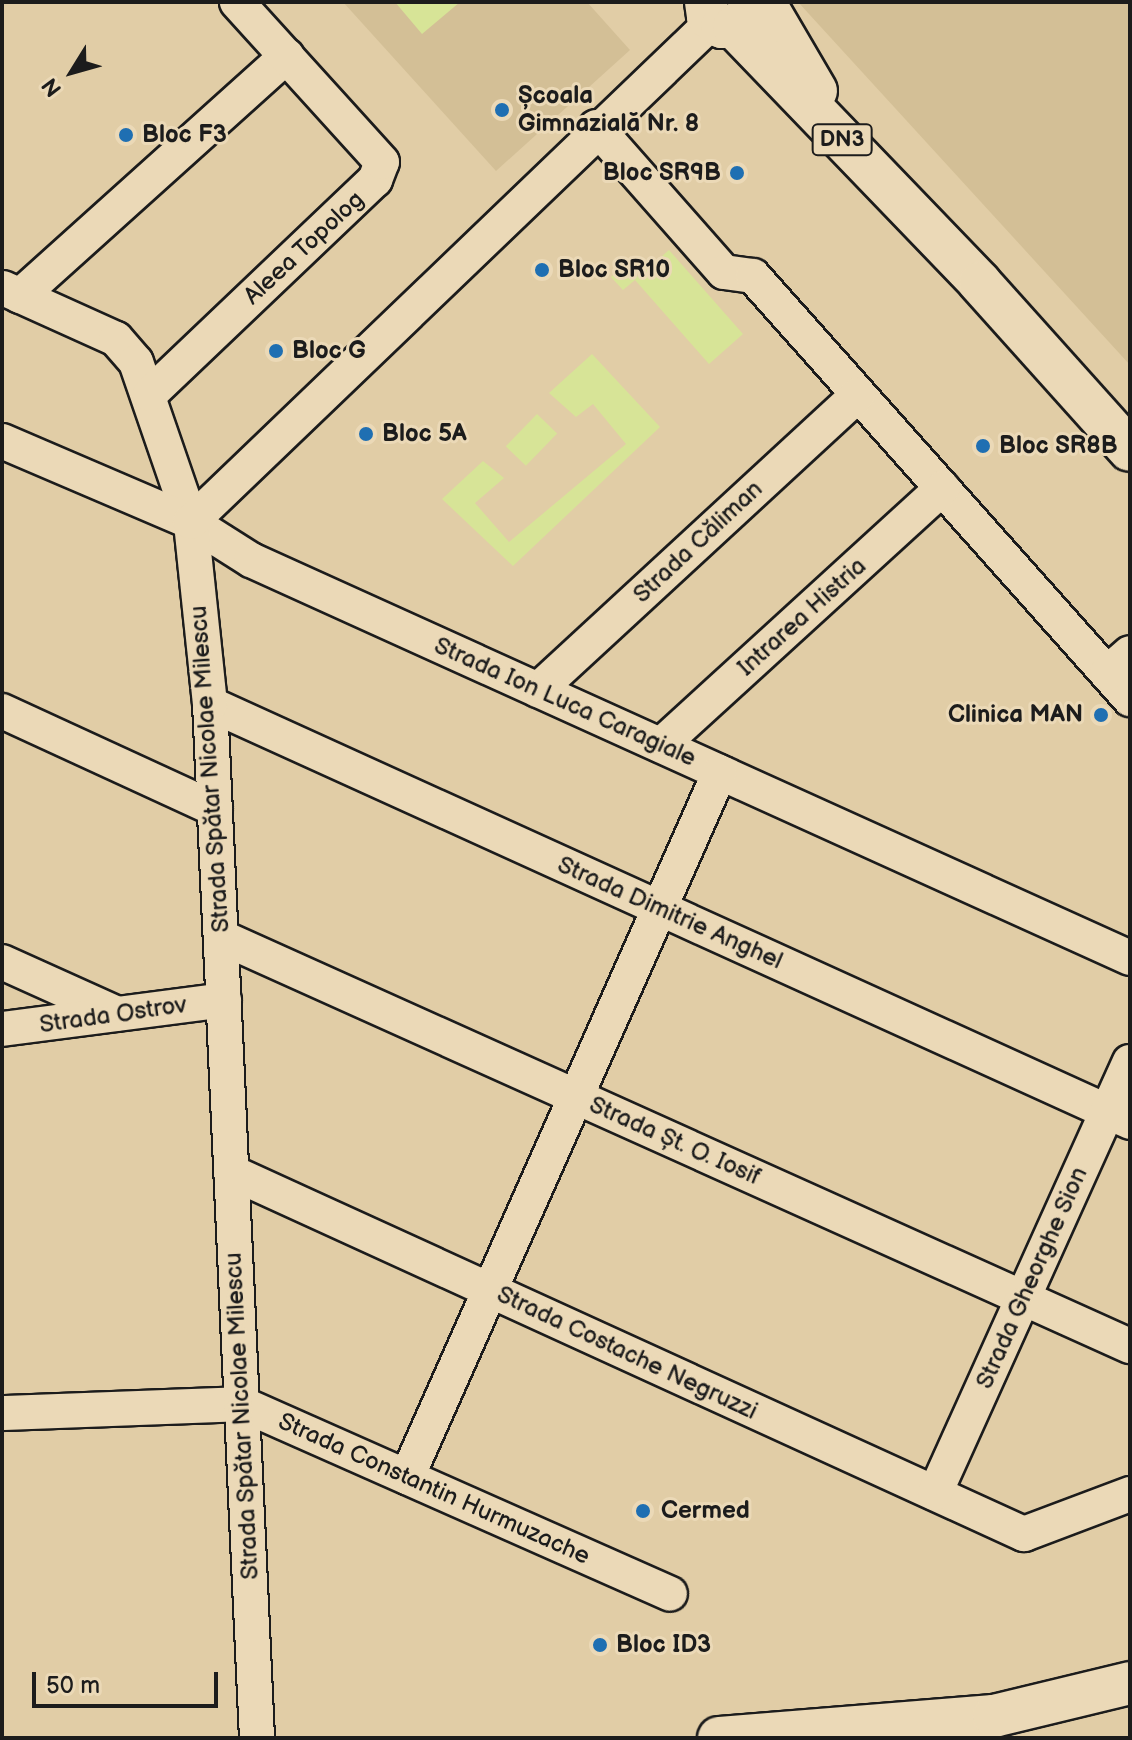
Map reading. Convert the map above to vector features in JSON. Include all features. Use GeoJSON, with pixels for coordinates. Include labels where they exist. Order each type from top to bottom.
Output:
{"type":"FeatureCollection","features":[{"type":"Feature","properties":{"kind":"main road","name":"DN3"},"geometry":{"type":"LineString","coordinates":[[735,11],[818,96],[949,252]]}},
{"type":"Feature","properties":{"kind":"main road","name":"DN3"},"geometry":{"type":"LineString","coordinates":[[735,11],[1130,450]]}},
{"type":"Feature","properties":{"kind":"main road"},"geometry":{"type":"LineString","coordinates":[[719,1738],[994,1716],[1130,1683]]}},
{"type":"Feature","properties":{"kind":"street","name":"Aleea Topolog"},"geometry":{"type":"LineString","coordinates":[[150,394],[375,180],[382,162],[373,147],[237,2]]}},
{"type":"Feature","properties":{"kind":"street"},"geometry":{"type":"LineString","coordinates":[[287,56],[11,292],[116,339],[136,362],[150,394],[191,522],[596,127],[735,11]]}},
{"type":"Feature","properties":{"kind":"street"},"geometry":{"type":"LineString","coordinates":[[596,127],[724,272],[753,276],[942,488],[1119,663],[1130,699]]}},
{"type":"Feature","properties":{"kind":"street","name":"Strada Căliman"},"geometry":{"type":"LineString","coordinates":[[538,690],[858,395]]}},
{"type":"Feature","properties":{"kind":"street","name":"Strada Ion Luca Caragiale"},"geometry":{"type":"LineString","coordinates":[[2,441],[191,522],[251,560],[1130,958]]}},
{"type":"Feature","properties":{"kind":"street","name":"Intrarea Histria"},"geometry":{"type":"LineString","coordinates":[[661,745],[942,488]]}},
{"type":"Feature","properties":{"kind":"street","name":"Strada Spătar Nicolae Milescu"},"geometry":{"type":"LineString","coordinates":[[191,522],[210,704],[257,1738]]}},
{"type":"Feature","properties":{"kind":"street","name":"Strada Dimitrie Anghel"},"geometry":{"type":"LineString","coordinates":[[210,704],[1119,1117]]}},
{"type":"Feature","properties":{"kind":"street"},"geometry":{"type":"LineString","coordinates":[[2,711],[215,809]]}},
{"type":"Feature","properties":{"kind":"street"},"geometry":{"type":"LineString","coordinates":[[407,1477],[720,772]]}},
{"type":"Feature","properties":{"kind":"street","name":"Strada Șt. O. Iosif"},"geometry":{"type":"LineString","coordinates":[[221,937],[1130,1346]]}},
{"type":"Feature","properties":{"kind":"street"},"geometry":{"type":"LineString","coordinates":[[2,962],[117,1014]]}},
{"type":"Feature","properties":{"kind":"street","name":"Strada Ostrov"},"geometry":{"type":"LineString","coordinates":[[2,1029],[224,1000]]}},
{"type":"Feature","properties":{"kind":"street","name":"Strada Gheorghe Sion"},"geometry":{"type":"LineString","coordinates":[[935,1493],[1024,1297],[1119,1117],[1130,1062]]}},
{"type":"Feature","properties":{"kind":"street","name":"Strada Costache Negruzzi"},"geometry":{"type":"LineString","coordinates":[[231,1172],[1024,1534],[1130,1494]]}},
{"type":"Feature","properties":{"kind":"street","name":"Strada Constantin Hurmuzache"},"geometry":{"type":"LineString","coordinates":[[2,1413],[242,1404],[670,1594]]}},
{"type":"Feature","properties":{"kind":"shaded area","name":"Școala Gimnazială Nr. 8"},"geometry":{"type":"Polygon","coordinates":[[[343,2],[587,2],[630,50],[496,171],[343,2]]]}},
{"type":"Feature","properties":{"kind":"shaded area"},"geometry":{"type":"Polygon","coordinates":[[[798,2],[1130,2],[1130,365],[798,2]]]}},
{"type":"Feature","properties":{"kind":"green space"},"geometry":{"type":"Polygon","coordinates":[[[395,2],[460,2],[422,34],[395,2]]]}},
{"type":"Feature","properties":{"kind":"green space"},"geometry":{"type":"Polygon","coordinates":[[[669,250],[743,334],[709,364],[635,280],[623,290],[611,277],[626,263],[638,277],[669,250]]]}},
{"type":"Feature","properties":{"kind":"green space"},"geometry":{"type":"Polygon","coordinates":[[[592,354],[660,427],[513,566],[442,499],[483,461],[504,478],[475,503],[509,542],[626,444],[593,404],[576,417],[549,393],[592,354]]]}},
{"type":"Feature","properties":{"kind":"green space"},"geometry":{"type":"Polygon","coordinates":[[[537,414],[557,433],[526,466],[506,446],[537,414]]]}},
{"type":"Feature","properties":{"kind":"place","name":"Școala Gimnazială Nr. 8"},"geometry":{"type":"Point","coordinates":[502,110]}},
{"type":"Feature","properties":{"kind":"place","name":"Bloc F3"},"geometry":{"type":"Point","coordinates":[126,135]}},
{"type":"Feature","properties":{"kind":"place","name":"Bloc SR9B"},"geometry":{"type":"Point","coordinates":[737,173]}},
{"type":"Feature","properties":{"kind":"place","name":"Bloc SR10"},"geometry":{"type":"Point","coordinates":[542,270]}},
{"type":"Feature","properties":{"kind":"place","name":"Bloc G"},"geometry":{"type":"Point","coordinates":[276,351]}},
{"type":"Feature","properties":{"kind":"place","name":"Bloc 5A"},"geometry":{"type":"Point","coordinates":[366,434]}},
{"type":"Feature","properties":{"kind":"place","name":"Bloc SR8B"},"geometry":{"type":"Point","coordinates":[983,446]}},
{"type":"Feature","properties":{"kind":"place","name":"Clinica MAN"},"geometry":{"type":"Point","coordinates":[1101,715]}},
{"type":"Feature","properties":{"kind":"place","name":"Cermed"},"geometry":{"type":"Point","coordinates":[643,1511]}},
{"type":"Feature","properties":{"kind":"place","name":"Bloc ID3"},"geometry":{"type":"Point","coordinates":[600,1645]}}]}
